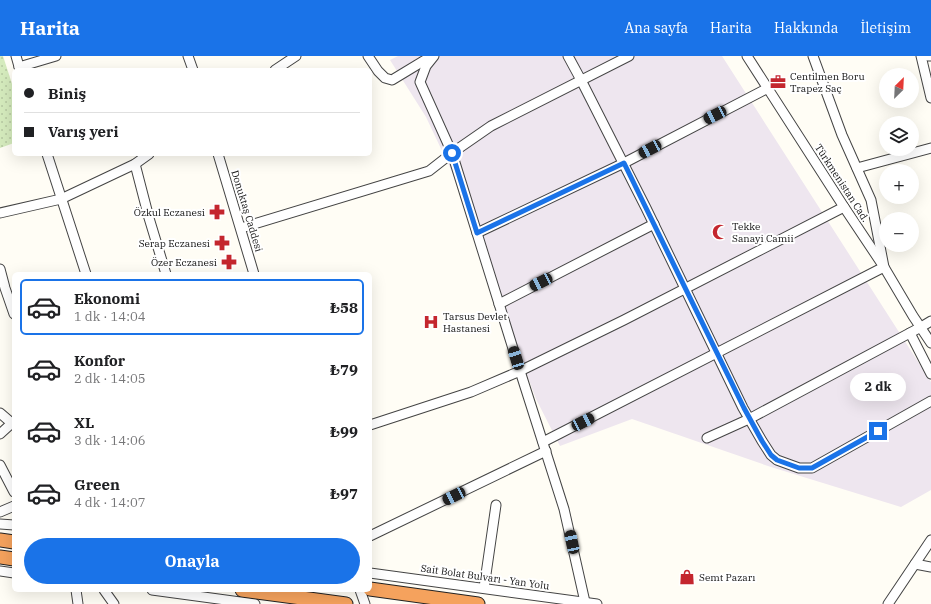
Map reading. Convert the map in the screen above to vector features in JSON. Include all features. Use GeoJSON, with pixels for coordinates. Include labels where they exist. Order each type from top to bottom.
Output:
{"type":"FeatureCollection","features":[{"type":"Feature","properties":{"kind":"highway"},"geometry":{"type":"LineString","coordinates":[[0,540],[12,542]]}},
{"type":"Feature","properties":{"kind":"highway"},"geometry":{"type":"LineString","coordinates":[[0,557],[12,559]]}},
{"type":"Feature","properties":{"kind":"highway"},"geometry":{"type":"LineString","coordinates":[[372,589],[478,604]]}},
{"type":"Feature","properties":{"kind":"highway"},"geometry":{"type":"LineString","coordinates":[[257,592],[346,604]]}},
{"type":"Feature","properties":{"kind":"street"},"geometry":{"type":"LineString","coordinates":[[16,56],[20,68]]}},
{"type":"Feature","properties":{"kind":"street"},"geometry":{"type":"LineString","coordinates":[[23,68],[56,56]]}},
{"type":"Feature","properties":{"kind":"street"},"geometry":{"type":"LineString","coordinates":[[188,56],[192,68]]}},
{"type":"Feature","properties":{"kind":"street"},"geometry":{"type":"LineString","coordinates":[[278,68],[296,56]]}},
{"type":"Feature","properties":{"kind":"street"},"geometry":{"type":"LineString","coordinates":[[368,56],[378,71],[385,78],[392,80],[433,56]]}},
{"type":"Feature","properties":{"kind":"street"},"geometry":{"type":"LineString","coordinates":[[433,56],[426,66],[420,82],[452,153],[564,509],[585,602]]}},
{"type":"Feature","properties":{"kind":"street"},"geometry":{"type":"LineString","coordinates":[[568,56],[582,80],[624,163],[750,418],[771,455],[777,460],[799,468],[812,468],[931,401]]}},
{"type":"Feature","properties":{"kind":"street"},"geometry":{"type":"LineString","coordinates":[[241,228],[429,171],[452,153],[492,126],[629,56]]}},
{"type":"Feature","properties":{"kind":"street","name":"Türkmenistan Cad."},"geometry":{"type":"LineString","coordinates":[[748,56],[884,267],[931,343]]}},
{"type":"Feature","properties":{"kind":"street"},"geometry":{"type":"LineString","coordinates":[[543,442],[884,267],[871,200],[842,135],[813,56]]}},
{"type":"Feature","properties":{"kind":"street"},"geometry":{"type":"LineString","coordinates":[[921,56],[931,98]]}},
{"type":"Feature","properties":{"kind":"street"},"geometry":{"type":"LineString","coordinates":[[477,233],[624,163],[768,88]]}},
{"type":"Feature","properties":{"kind":"street"},"geometry":{"type":"LineString","coordinates":[[857,168],[931,148]]}},
{"type":"Feature","properties":{"kind":"street"},"geometry":{"type":"LineString","coordinates":[[48,156],[85,272]]}},
{"type":"Feature","properties":{"kind":"street"},"geometry":{"type":"LineString","coordinates":[[0,213],[61,199],[135,164],[146,156]]}},
{"type":"Feature","properties":{"kind":"street","name":"Donuktaş Caddesi"},"geometry":{"type":"LineString","coordinates":[[219,156],[253,272]]}},
{"type":"Feature","properties":{"kind":"street"},"geometry":{"type":"LineString","coordinates":[[135,164],[165,272]]}},
{"type":"Feature","properties":{"kind":"street"},"geometry":{"type":"LineString","coordinates":[[372,424],[471,392],[520,371],[686,289],[844,207]]}},
{"type":"Feature","properties":{"kind":"street"},"geometry":{"type":"LineString","coordinates":[[499,304],[654,224]]}},
{"type":"Feature","properties":{"kind":"street"},"geometry":{"type":"LineString","coordinates":[[0,269],[2,288],[12,310]]}},
{"type":"Feature","properties":{"kind":"street"},"geometry":{"type":"LineString","coordinates":[[706,438],[750,418],[931,321]]}},
{"type":"Feature","properties":{"kind":"street"},"geometry":{"type":"LineString","coordinates":[[910,333],[931,374]]}},
{"type":"Feature","properties":{"kind":"street"},"geometry":{"type":"LineString","coordinates":[[0,413],[12,423]]}},
{"type":"Feature","properties":{"kind":"street"},"geometry":{"type":"LineString","coordinates":[[0,434],[12,425]]}},
{"type":"Feature","properties":{"kind":"street"},"geometry":{"type":"LineString","coordinates":[[372,535],[546,451]]}},
{"type":"Feature","properties":{"kind":"street"},"geometry":{"type":"LineString","coordinates":[[0,465],[12,488]]}},
{"type":"Feature","properties":{"kind":"street"},"geometry":{"type":"LineString","coordinates":[[484,588],[496,504]]}},
{"type":"Feature","properties":{"kind":"street"},"geometry":{"type":"LineString","coordinates":[[0,512],[12,507]]}},
{"type":"Feature","properties":{"kind":"street"},"geometry":{"type":"LineString","coordinates":[[0,524],[12,526]]}},
{"type":"Feature","properties":{"kind":"street"},"geometry":{"type":"LineString","coordinates":[[888,604],[931,540]]}},
{"type":"Feature","properties":{"kind":"street"},"geometry":{"type":"LineString","coordinates":[[915,564],[931,567]]}},
{"type":"Feature","properties":{"kind":"street"},"geometry":{"type":"LineString","coordinates":[[0,571],[12,572]]}},
{"type":"Feature","properties":{"kind":"street","name":"Sait Bolat Bulvarı - Yan Yolu"},"geometry":{"type":"LineString","coordinates":[[372,573],[597,604]]}},
{"type":"Feature","properties":{"kind":"street"},"geometry":{"type":"LineString","coordinates":[[76,592],[78,604]]}},
{"type":"Feature","properties":{"kind":"street"},"geometry":{"type":"LineString","coordinates":[[105,592],[114,604]]}},
{"type":"Feature","properties":{"kind":"street"},"geometry":{"type":"LineString","coordinates":[[167,592],[255,604]]}},
{"type":"Feature","properties":{"kind":"street"},"geometry":{"type":"LineString","coordinates":[[361,592],[365,604]]}},
{"type":"Feature","properties":{"kind":"shaded area"},"geometry":{"type":"Polygon","coordinates":[[[398,56],[722,56],[931,382],[931,490],[901,507],[771,467],[632,419],[560,446],[536,399],[452,172],[426,117],[390,60],[398,56]]]}},
{"type":"Feature","properties":{"kind":"green space"},"geometry":{"type":"Polygon","coordinates":[[[0,56],[3,56],[12,84],[12,144],[0,148],[0,56]]]}},
{"type":"Feature","properties":{"kind":"place","name":"Centilmen Boru Trapez Saç"},"geometry":{"type":"Point","coordinates":[778,82]}},
{"type":"Feature","properties":{"kind":"place","name":"Özkul Eczanesi"},"geometry":{"type":"Point","coordinates":[217,212]}},
{"type":"Feature","properties":{"kind":"place","name":"Tekke Sanayi Camii"},"geometry":{"type":"Point","coordinates":[720,232]}},
{"type":"Feature","properties":{"kind":"place","name":"Serap Eczanesi"},"geometry":{"type":"Point","coordinates":[222,243]}},
{"type":"Feature","properties":{"kind":"place","name":"Özer Eczanesi"},"geometry":{"type":"Point","coordinates":[229,262]}},
{"type":"Feature","properties":{"kind":"place","name":"Tarsus Devlet Hastanesi"},"geometry":{"type":"Point","coordinates":[431,322]}},
{"type":"Feature","properties":{"kind":"place","name":"Semt Pazarı"},"geometry":{"type":"Point","coordinates":[687,577]}},
{"type":"Feature","properties":{"kind":"route"},"geometry":{"type":"LineString","coordinates":[[452,153],[477,233],[624,163],[744,408],[771,455],[777,460],[799,468],[812,468],[878,431]]}}]}
